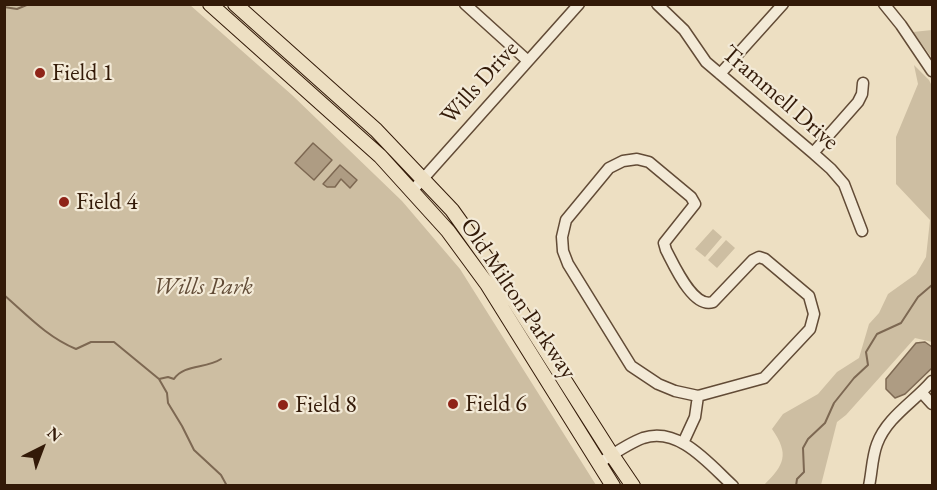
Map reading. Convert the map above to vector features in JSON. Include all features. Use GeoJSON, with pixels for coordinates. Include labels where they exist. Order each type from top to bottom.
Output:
{"type":"FeatureCollection","features":[{"type":"Feature","properties":{"kind":"main road","name":"Old Milton Parkway"},"geometry":{"type":"LineString","coordinates":[[210,4],[380,156],[448,231],[487,284],[613,486]]}},
{"type":"Feature","properties":{"kind":"main road","name":"Old Milton Parkway"},"geometry":{"type":"LineString","coordinates":[[235,4],[376,130],[452,210],[490,262],[633,486]]}},
{"type":"Feature","properties":{"kind":"street"},"geometry":{"type":"LineString","coordinates":[[465,4],[528,62]]}},
{"type":"Feature","properties":{"kind":"street","name":"Wills Drive"},"geometry":{"type":"LineString","coordinates":[[413,190],[579,4]]}},
{"type":"Feature","properties":{"kind":"street","name":"Trammell Drive"},"geometry":{"type":"LineString","coordinates":[[657,4],[684,30],[699,54],[813,153],[843,184],[861,231]]}},
{"type":"Feature","properties":{"kind":"street"},"geometry":{"type":"LineString","coordinates":[[720,74],[783,4]]}},
{"type":"Feature","properties":{"kind":"street"},"geometry":{"type":"LineString","coordinates":[[884,4],[933,71]]}},
{"type":"Feature","properties":{"kind":"street"},"geometry":{"type":"LineString","coordinates":[[813,153],[858,102],[862,94],[863,83]]}},
{"type":"Feature","properties":{"kind":"street"},"geometry":{"type":"LineString","coordinates":[[637,159],[649,162],[691,196],[695,204],[664,243],[693,296],[701,303],[713,302],[753,260],[759,257],[765,259],[809,296],[812,304],[814,314],[810,329],[772,372],[764,378],[698,396],[675,391],[658,384],[631,366],[568,264],[563,251],[562,237],[566,220],[609,168],[623,161],[637,159]]}},
{"type":"Feature","properties":{"kind":"street"},"geometry":{"type":"LineString","coordinates":[[869,486],[874,451],[881,434],[905,406],[933,381]]}},
{"type":"Feature","properties":{"kind":"street"},"geometry":{"type":"LineString","coordinates":[[922,393],[933,404]]}},
{"type":"Feature","properties":{"kind":"street"},"geometry":{"type":"LineString","coordinates":[[683,443],[695,417],[698,396]]}},
{"type":"Feature","properties":{"kind":"street"},"geometry":{"type":"LineString","coordinates":[[598,464],[638,441],[650,437],[669,437],[683,443],[734,486]]}},
{"type":"Feature","properties":{"kind":"green space","name":"Wills Park"},"geometry":{"type":"Polygon","coordinates":[[[4,5],[190,5],[292,95],[402,201],[460,269],[596,485],[5,485],[4,5]]]}},
{"type":"Feature","properties":{"kind":"green space"},"geometry":{"type":"Polygon","coordinates":[[[932,30],[932,58],[913,32],[932,30]]]}},
{"type":"Feature","properties":{"kind":"green space"},"geometry":{"type":"Polygon","coordinates":[[[914,65],[932,86],[932,342],[915,338],[846,415],[837,422],[821,485],[764,485],[780,465],[783,453],[772,429],[783,414],[818,394],[837,372],[859,358],[869,324],[879,313],[888,294],[916,274],[926,257],[930,220],[896,184],[896,137],[918,84],[914,65]]]}},
{"type":"Feature","properties":{"kind":"green space"},"geometry":{"type":"Polygon","coordinates":[[[713,229],[722,237],[705,257],[695,249],[713,229]]]}},
{"type":"Feature","properties":{"kind":"green space"},"geometry":{"type":"Polygon","coordinates":[[[726,240],[735,248],[717,268],[708,260],[726,240]]]}},
{"type":"Feature","properties":{"kind":"shaded area"},"geometry":{"type":"Polygon","coordinates":[[[313,143],[332,160],[314,180],[295,163],[313,143]]]}},
{"type":"Feature","properties":{"kind":"shaded area"},"geometry":{"type":"Polygon","coordinates":[[[340,165],[357,180],[350,188],[341,179],[335,187],[327,187],[323,184],[340,165]]]}},
{"type":"Feature","properties":{"kind":"shaded area"},"geometry":{"type":"Polygon","coordinates":[[[925,342],[932,347],[932,368],[905,394],[895,398],[886,389],[886,379],[916,343],[925,342]]]}},
{"type":"Feature","properties":{"kind":"waterway"},"geometry":{"type":"LineString","coordinates":[[4,7],[17,9],[29,4]]}},
{"type":"Feature","properties":{"kind":"waterway"},"geometry":{"type":"LineString","coordinates":[[796,486],[797,479],[804,472],[803,448],[808,439],[825,423],[834,403],[868,365],[866,352],[877,334],[901,323],[918,297],[932,285]]}},
{"type":"Feature","properties":{"kind":"waterway"},"geometry":{"type":"LineString","coordinates":[[4,295],[38,325],[66,344],[76,349],[91,342],[114,342],[159,379],[167,393],[168,403],[194,450],[221,475],[227,486]]}},
{"type":"Feature","properties":{"kind":"waterway"},"geometry":{"type":"LineString","coordinates":[[159,379],[168,377],[174,379],[183,371],[221,359]]}},
{"type":"Feature","properties":{"kind":"place","name":"Field 1"},"geometry":{"type":"Point","coordinates":[40,73]}},
{"type":"Feature","properties":{"kind":"place","name":"Field 4"},"geometry":{"type":"Point","coordinates":[64,202]}},
{"type":"Feature","properties":{"kind":"place","name":"Field 6"},"geometry":{"type":"Point","coordinates":[453,404]}},
{"type":"Feature","properties":{"kind":"place","name":"Field 8"},"geometry":{"type":"Point","coordinates":[283,405]}}]}
